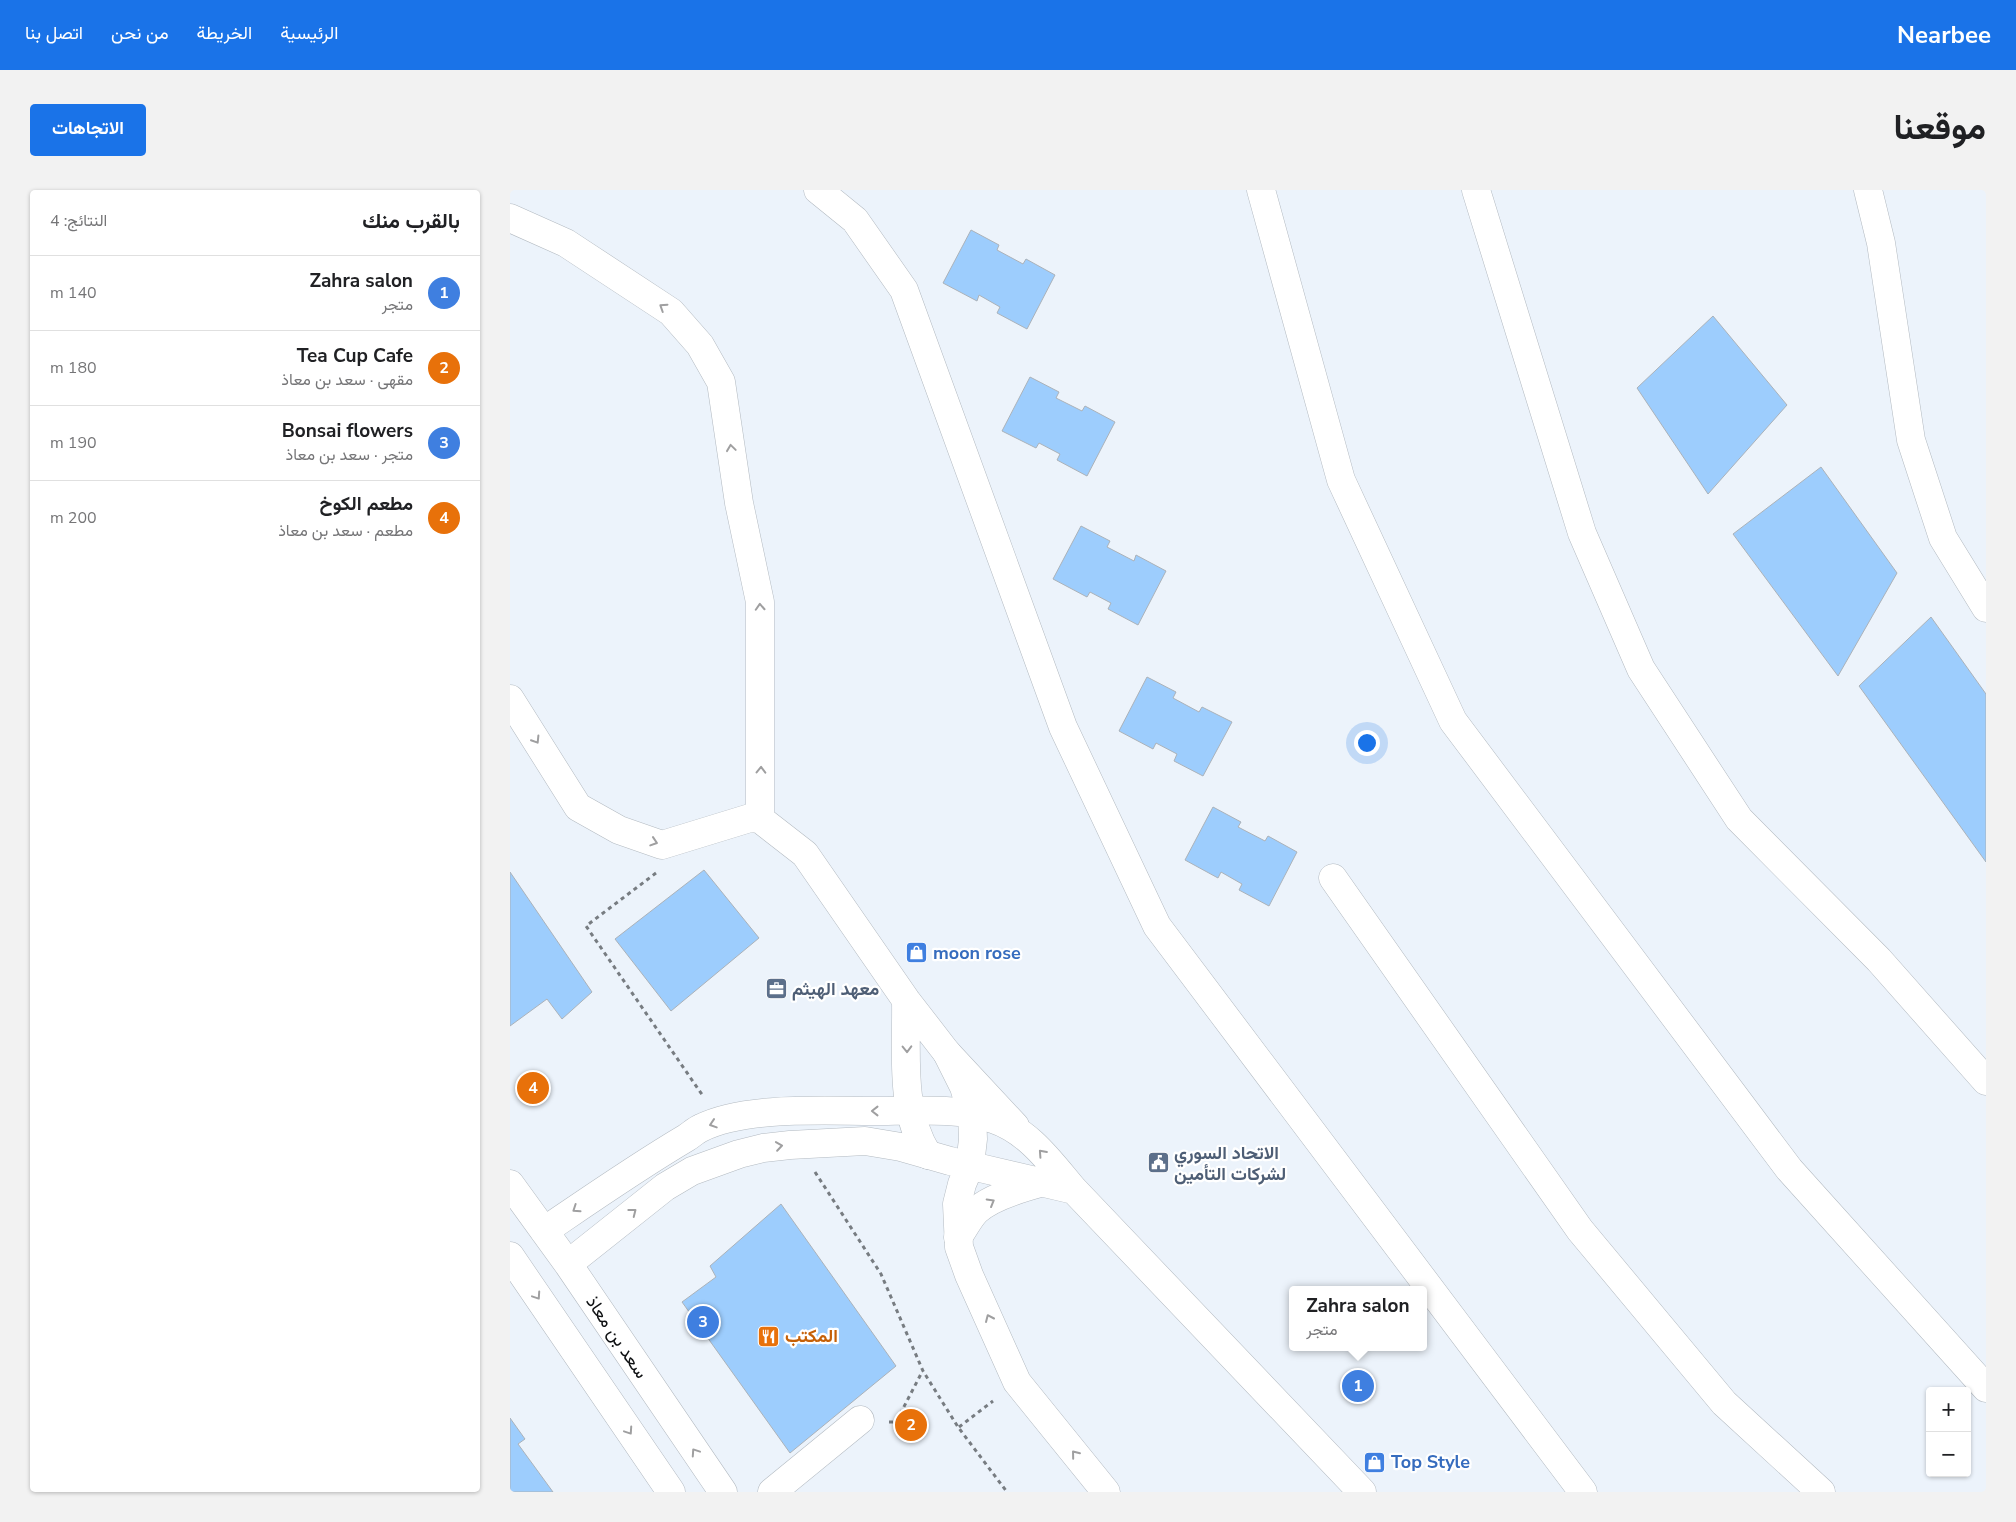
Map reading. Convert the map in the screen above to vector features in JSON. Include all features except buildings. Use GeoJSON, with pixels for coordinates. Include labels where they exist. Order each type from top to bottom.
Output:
{"type":"FeatureCollection","features":[{"type":"Feature","properties":{"kind":"street"},"geometry":{"type":"LineString","coordinates":[[818,190],[855,220],[904,290],[1062,727],[1157,926],[1583,1492]]}},
{"type":"Feature","properties":{"kind":"street"},"geometry":{"type":"LineString","coordinates":[[1261,190],[1341,480],[1453,721],[1788,1169],[1986,1388]]}},
{"type":"Feature","properties":{"kind":"street"},"geometry":{"type":"LineString","coordinates":[[1476,190],[1582,533],[1641,669],[1739,818],[1879,960],[1986,1081]]}},
{"type":"Feature","properties":{"kind":"street"},"geometry":{"type":"LineString","coordinates":[[1868,190],[1880,243],[1911,440],[1943,538],[1986,608]]}},
{"type":"Feature","properties":{"kind":"street"},"geometry":{"type":"LineString","coordinates":[[510,218],[566,243],[671,312],[700,345],[721,382],[739,503],[760,602],[760,818]]}},
{"type":"Feature","properties":{"kind":"street"},"geometry":{"type":"LineString","coordinates":[[510,699],[578,807],[619,830],[662,845],[750,818],[760,818],[805,854],[906,1000],[947,1053],[1019,1131],[1038,1148],[1074,1190],[1362,1492]]}},
{"type":"Feature","properties":{"kind":"street"},"geometry":{"type":"LineString","coordinates":[[1333,878],[1580,1230],[1724,1404],[1821,1492]]}},
{"type":"Feature","properties":{"kind":"street"},"geometry":{"type":"LineString","coordinates":[[906,1000],[910,1110],[917,1135],[928,1155]]}},
{"type":"Feature","properties":{"kind":"street"},"geometry":{"type":"LineString","coordinates":[[947,1053],[964,1087],[972,1114],[973,1139],[970,1165],[962,1184],[957,1204],[959,1246],[969,1275],[1017,1382],[1106,1492]]}},
{"type":"Feature","properties":{"kind":"street"},"geometry":{"type":"LineString","coordinates":[[544,1231],[662,1151],[701,1128],[720,1121],[750,1114],[910,1110],[972,1114],[993,1118],[1019,1131]]}},
{"type":"Feature","properties":{"kind":"street"},"geometry":{"type":"LineString","coordinates":[[568,1264],[665,1187],[692,1171],[740,1154],[790,1144],[865,1141],[901,1147],[1074,1190]]}},
{"type":"Feature","properties":{"kind":"street"},"geometry":{"type":"LineString","coordinates":[[958,1237],[976,1211],[998,1198],[1021,1188],[1045,1182]]}},
{"type":"Feature","properties":{"kind":"street","name":"سعد بن معاذ"},"geometry":{"type":"LineString","coordinates":[[510,1184],[568,1264],[722,1492]]}},
{"type":"Feature","properties":{"kind":"street"},"geometry":{"type":"LineString","coordinates":[[510,1256],[671,1492]]}},
{"type":"Feature","properties":{"kind":"street"},"geometry":{"type":"LineString","coordinates":[[772,1492],[860,1420]]}},
{"type":"Feature","properties":{"kind":"path"},"geometry":{"type":"LineString","coordinates":[[662,869],[586,926],[720,1121]]}},
{"type":"Feature","properties":{"kind":"path"},"geometry":{"type":"LineString","coordinates":[[810,1165],[881,1274],[923,1371],[958,1428],[1007,1492]]}},
{"type":"Feature","properties":{"kind":"path"},"geometry":{"type":"LineString","coordinates":[[896,1422],[923,1371]]}},
{"type":"Feature","properties":{"kind":"path"},"geometry":{"type":"LineString","coordinates":[[958,1428],[1017,1382]]}},
{"type":"Feature","properties":{"kind":"place","name":"moon rose"},"geometry":{"type":"Point","coordinates":[917,953]}},
{"type":"Feature","properties":{"kind":"place","name":"معهد الهيثم"},"geometry":{"type":"Point","coordinates":[776,989]}},
{"type":"Feature","properties":{"kind":"place","name":"مطعم الكوخ"},"geometry":{"type":"Point","coordinates":[533,1088]}},
{"type":"Feature","properties":{"kind":"place","name":"الاتحاد السوري لشركات التأمين"},"geometry":{"type":"Point","coordinates":[1158,1163]}},
{"type":"Feature","properties":{"kind":"place","name":"Bonsai flowers"},"geometry":{"type":"Point","coordinates":[703,1322]}},
{"type":"Feature","properties":{"kind":"place","name":"المكتب"},"geometry":{"type":"Point","coordinates":[769,1336]}},
{"type":"Feature","properties":{"kind":"place","name":"Zahra salon"},"geometry":{"type":"Point","coordinates":[1358,1386]}},
{"type":"Feature","properties":{"kind":"place","name":"Tea Cup Cafe"},"geometry":{"type":"Point","coordinates":[911,1425]}},
{"type":"Feature","properties":{"kind":"place","name":"Top Style"},"geometry":{"type":"Point","coordinates":[1375,1462]}}]}
